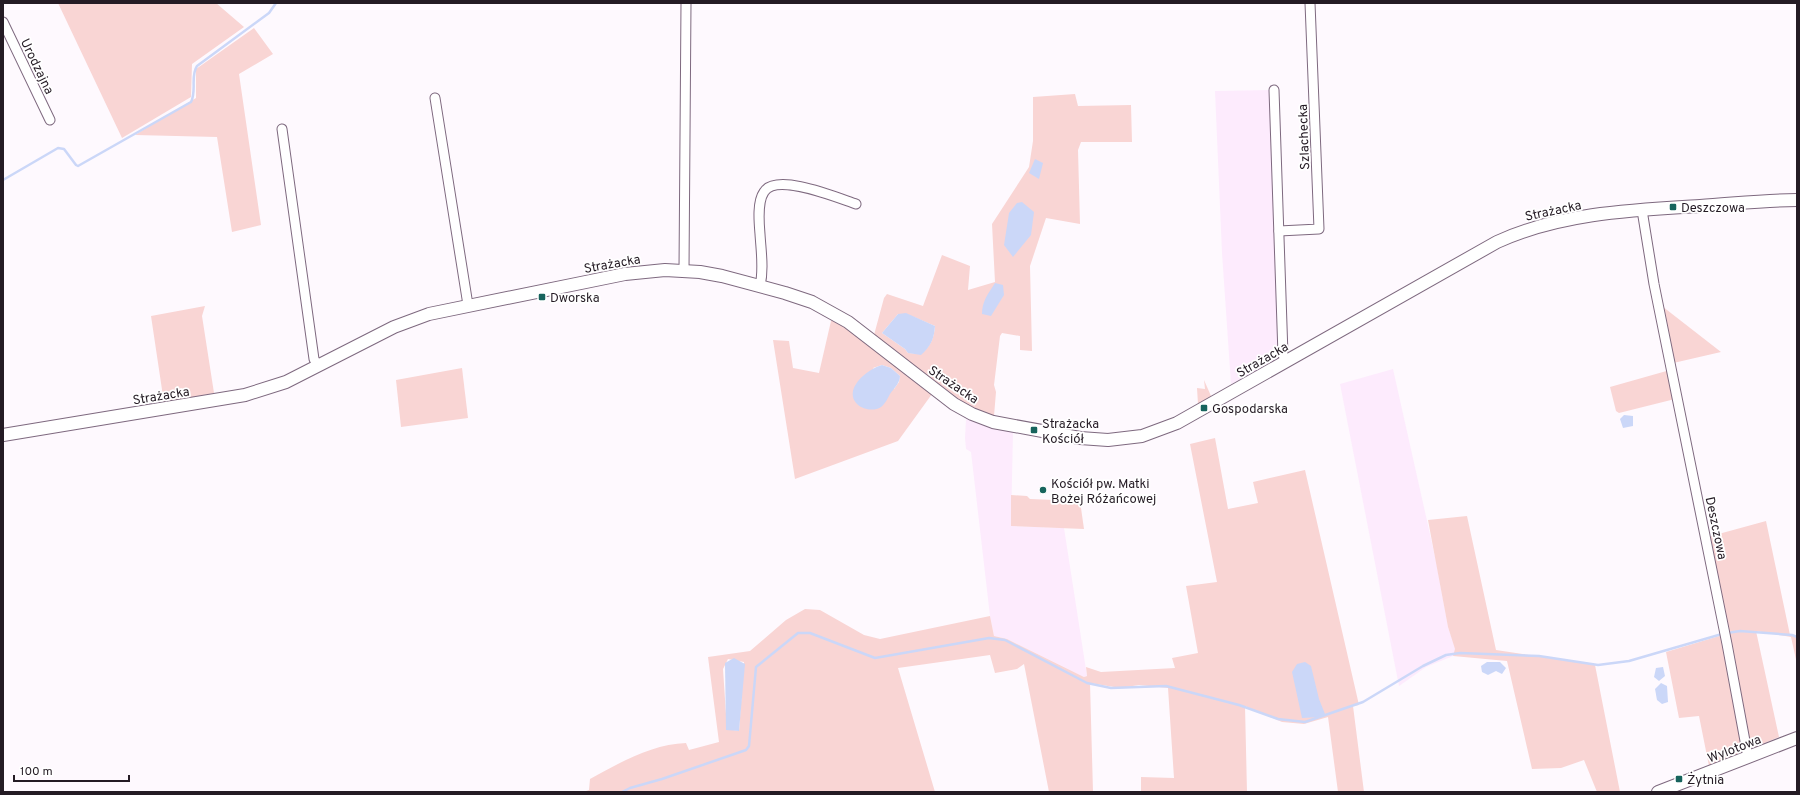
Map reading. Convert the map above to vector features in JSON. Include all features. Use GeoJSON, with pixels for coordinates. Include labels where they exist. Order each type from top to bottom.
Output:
{"type":"FeatureCollection","features":[{"type":"Feature","properties":{"kind":"street"},"geometry":{"type":"LineString","coordinates":[[684,270],[686,3]]}},
{"type":"Feature","properties":{"kind":"street","name":"Szlachecka"},"geometry":{"type":"LineString","coordinates":[[1279,231],[1319,229],[1310,3]]}},
{"type":"Feature","properties":{"kind":"street","name":"Urodzajna"},"geometry":{"type":"LineString","coordinates":[[3,22],[50,120]]}},
{"type":"Feature","properties":{"kind":"street"},"geometry":{"type":"LineString","coordinates":[[1274,90],[1283,355],[1286,361]]}},
{"type":"Feature","properties":{"kind":"street"},"geometry":{"type":"LineString","coordinates":[[435,98],[468,305]]}},
{"type":"Feature","properties":{"kind":"street"},"geometry":{"type":"LineString","coordinates":[[282,129],[314,359],[318,366]]}},
{"type":"Feature","properties":{"kind":"street"},"geometry":{"type":"LineString","coordinates":[[760,286],[762,257],[760,208],[762,195],[767,187],[776,184],[793,185],[856,204]]}},
{"type":"Feature","properties":{"kind":"street","name":"Strażacka"},"geometry":{"type":"LineString","coordinates":[[3,435],[245,395],[286,382],[405,322],[428,314],[633,273],[659,270],[684,270],[717,275],[803,298],[833,313],[948,399],[972,414],[1004,424],[1080,438],[1100,440],[1124,439],[1160,430],[1185,419],[1497,242],[1513,235],[1548,224],[1642,210],[1797,200]]}},
{"type":"Feature","properties":{"kind":"street","name":"Deszczowa"},"geometry":{"type":"LineString","coordinates":[[1642,210],[1658,306],[1725,634],[1748,757]]}},
{"type":"Feature","properties":{"kind":"street","name":"Wylotowa"},"geometry":{"type":"LineString","coordinates":[[1658,792],[1797,738]]}},
{"type":"Feature","properties":{"kind":"shaded area"},"geometry":{"type":"Polygon","coordinates":[[[58,3],[216,3],[244,27],[192,64],[191,97],[122,138],[58,3]]]}},
{"type":"Feature","properties":{"kind":"shaded area"},"geometry":{"type":"Polygon","coordinates":[[[254,28],[273,54],[239,74],[261,225],[232,232],[217,137],[135,135],[196,98],[196,69],[254,28]]]}},
{"type":"Feature","properties":{"kind":"shaded area"},"geometry":{"type":"Polygon","coordinates":[[[1274,90],[1283,227],[1288,354],[1231,384],[1222,253],[1215,91],[1274,90]]]}},
{"type":"Feature","properties":{"kind":"shaded area"},"geometry":{"type":"Polygon","coordinates":[[[1075,94],[1078,106],[1131,105],[1132,142],[1081,142],[1078,150],[1080,224],[1046,218],[1030,266],[1032,351],[1020,350],[1020,336],[1002,333],[1000,336],[994,385],[996,392],[994,416],[968,406],[874,335],[884,298],[887,294],[923,306],[942,255],[970,266],[968,290],[995,282],[992,224],[1029,167],[1033,141],[1033,97],[1075,94]],[[898,314],[882,333],[905,349],[908,353],[921,354],[931,342],[935,326],[914,317],[898,314]]]}},
{"type":"Feature","properties":{"kind":"shaded area"},"geometry":{"type":"Polygon","coordinates":[[[1658,303],[1721,352],[1669,364],[1658,303]]]}},
{"type":"Feature","properties":{"kind":"shaded area"},"geometry":{"type":"Polygon","coordinates":[[[205,306],[202,316],[214,393],[164,403],[151,316],[205,306]]]}},
{"type":"Feature","properties":{"kind":"shaded area"},"geometry":{"type":"Polygon","coordinates":[[[835,320],[932,394],[898,441],[795,479],[773,340],[789,341],[793,368],[819,373],[831,321],[835,320]],[[882,365],[873,368],[894,389],[899,382],[900,376],[891,368],[882,365]]]}},
{"type":"Feature","properties":{"kind":"shaded area"},"geometry":{"type":"Polygon","coordinates":[[[462,368],[468,418],[401,427],[396,380],[462,368]]]}},
{"type":"Feature","properties":{"kind":"shaded area"},"geometry":{"type":"Polygon","coordinates":[[[1393,369],[1436,561],[1448,627],[1456,650],[1453,656],[1426,667],[1399,686],[1340,384],[1393,369]]]}},
{"type":"Feature","properties":{"kind":"shaded area"},"geometry":{"type":"Polygon","coordinates":[[[1670,370],[1675,399],[1619,413],[1616,411],[1610,387],[1670,370]]]}},
{"type":"Feature","properties":{"kind":"shaded area"},"geometry":{"type":"Polygon","coordinates":[[[1204,380],[1211,396],[1189,410],[1198,404],[1197,388],[1205,389],[1204,380]]]}},
{"type":"Feature","properties":{"kind":"shaded area"},"geometry":{"type":"Polygon","coordinates":[[[966,419],[1013,432],[1011,526],[1064,528],[1087,676],[1084,677],[1007,639],[994,636],[990,616],[971,452],[966,449],[966,419]]]}},
{"type":"Feature","properties":{"kind":"shaded area"},"geometry":{"type":"Polygon","coordinates":[[[1215,438],[1228,509],[1258,503],[1253,482],[1305,470],[1359,705],[1353,706],[1364,792],[1338,792],[1328,717],[1304,724],[1282,722],[1245,706],[1247,792],[1141,792],[1141,777],[1174,778],[1168,688],[1139,685],[1120,688],[1090,683],[1093,792],[1049,792],[1024,664],[1017,669],[995,673],[990,655],[898,668],[935,792],[583,792],[589,790],[590,779],[636,755],[673,744],[686,743],[689,750],[719,742],[708,657],[750,651],[786,620],[805,609],[820,610],[864,635],[880,639],[990,616],[994,636],[1007,639],[1084,677],[1087,676],[1086,667],[1101,672],[1175,668],[1172,658],[1198,653],[1186,586],[1217,582],[1190,444],[1215,438]],[[728,659],[723,669],[727,729],[739,731],[744,662],[728,659]]]}},
{"type":"Feature","properties":{"kind":"shaded area"},"geometry":{"type":"Polygon","coordinates":[[[1011,495],[1027,496],[1030,499],[1080,501],[1084,529],[1011,526],[1011,495]]]}},
{"type":"Feature","properties":{"kind":"shaded area"},"geometry":{"type":"Polygon","coordinates":[[[1467,516],[1496,650],[1595,665],[1620,792],[1597,792],[1584,760],[1561,768],[1532,769],[1507,661],[1453,656],[1455,649],[1448,627],[1428,520],[1467,516]]]}},
{"type":"Feature","properties":{"kind":"shaded area"},"geometry":{"type":"Polygon","coordinates":[[[1766,521],[1790,635],[1797,638],[1797,664],[1791,637],[1756,631],[1779,737],[1709,766],[1699,716],[1679,718],[1666,652],[1726,634],[1704,538],[1766,521]]]}},
{"type":"Feature","properties":{"kind":"water"},"geometry":{"type":"Polygon","coordinates":[[[1035,159],[1043,163],[1039,179],[1029,173],[1035,159]]]}},
{"type":"Feature","properties":{"kind":"water"},"geometry":{"type":"Polygon","coordinates":[[[1022,202],[1034,212],[1031,235],[1013,257],[1004,245],[1009,213],[1017,203],[1022,202]]]}},
{"type":"Feature","properties":{"kind":"water"},"geometry":{"type":"Polygon","coordinates":[[[995,283],[1003,285],[1004,295],[991,316],[982,314],[984,301],[995,283]]]}},
{"type":"Feature","properties":{"kind":"water"},"geometry":{"type":"Polygon","coordinates":[[[906,313],[935,326],[934,335],[931,342],[921,355],[908,353],[905,349],[882,333],[898,314],[906,313]]]}},
{"type":"Feature","properties":{"kind":"water"},"geometry":{"type":"Polygon","coordinates":[[[882,365],[891,368],[900,376],[899,381],[881,407],[872,410],[862,407],[855,401],[853,396],[853,391],[857,382],[864,375],[882,365]]]}},
{"type":"Feature","properties":{"kind":"water"},"geometry":{"type":"Polygon","coordinates":[[[1624,415],[1633,416],[1633,426],[1623,428],[1620,419],[1624,415]]]}},
{"type":"Feature","properties":{"kind":"water"},"geometry":{"type":"Polygon","coordinates":[[[734,658],[745,664],[739,731],[726,730],[725,663],[734,658]]]}},
{"type":"Feature","properties":{"kind":"water"},"geometry":{"type":"Polygon","coordinates":[[[1305,662],[1311,666],[1319,699],[1325,714],[1322,717],[1302,718],[1292,672],[1297,664],[1305,662]]]}},
{"type":"Feature","properties":{"kind":"water"},"geometry":{"type":"Polygon","coordinates":[[[1487,662],[1500,662],[1506,668],[1502,674],[1496,671],[1488,675],[1482,672],[1481,666],[1487,662]]]}},
{"type":"Feature","properties":{"kind":"water"},"geometry":{"type":"Polygon","coordinates":[[[1663,667],[1665,676],[1659,681],[1654,677],[1656,668],[1663,667]]]}},
{"type":"Feature","properties":{"kind":"water"},"geometry":{"type":"Polygon","coordinates":[[[1661,683],[1667,686],[1668,702],[1662,704],[1657,700],[1655,689],[1661,683]]]}},
{"type":"Feature","properties":{"kind":"waterway"},"geometry":{"type":"LineString","coordinates":[[3,180],[58,148],[64,149],[78,166],[191,102],[193,98],[194,74],[197,66],[269,13],[276,3]]}},
{"type":"Feature","properties":{"kind":"waterway"},"geometry":{"type":"LineString","coordinates":[[1727,633],[1740,631],[1792,635],[1797,637]]}},
{"type":"Feature","properties":{"kind":"waterway"},"geometry":{"type":"LineString","coordinates":[[622,792],[630,788],[662,779],[746,750],[749,746],[756,667],[798,633],[810,633],[875,658],[989,638],[1005,640],[1087,683],[1111,688],[1166,686],[1239,705],[1278,719],[1305,722],[1363,702],[1423,666],[1446,655],[1460,653],[1539,656],[1598,665],[1629,661],[1722,634]]}},
{"type":"Feature","properties":{"kind":"place","name":"Deszczowa"},"geometry":{"type":"Point","coordinates":[1673,207]}},
{"type":"Feature","properties":{"kind":"place","name":"Dworska"},"geometry":{"type":"Point","coordinates":[542,297]}},
{"type":"Feature","properties":{"kind":"place","name":"Gospodarska"},"geometry":{"type":"Point","coordinates":[1204,408]}},
{"type":"Feature","properties":{"kind":"place","name":"Strażacka Kościół"},"geometry":{"type":"Point","coordinates":[1034,430]}},
{"type":"Feature","properties":{"kind":"place","name":"Kościół pw. Matki Bożej Różańcowej"},"geometry":{"type":"Point","coordinates":[1043,490]}},
{"type":"Feature","properties":{"kind":"place","name":"Żytnia"},"geometry":{"type":"Point","coordinates":[1679,779]}}]}
